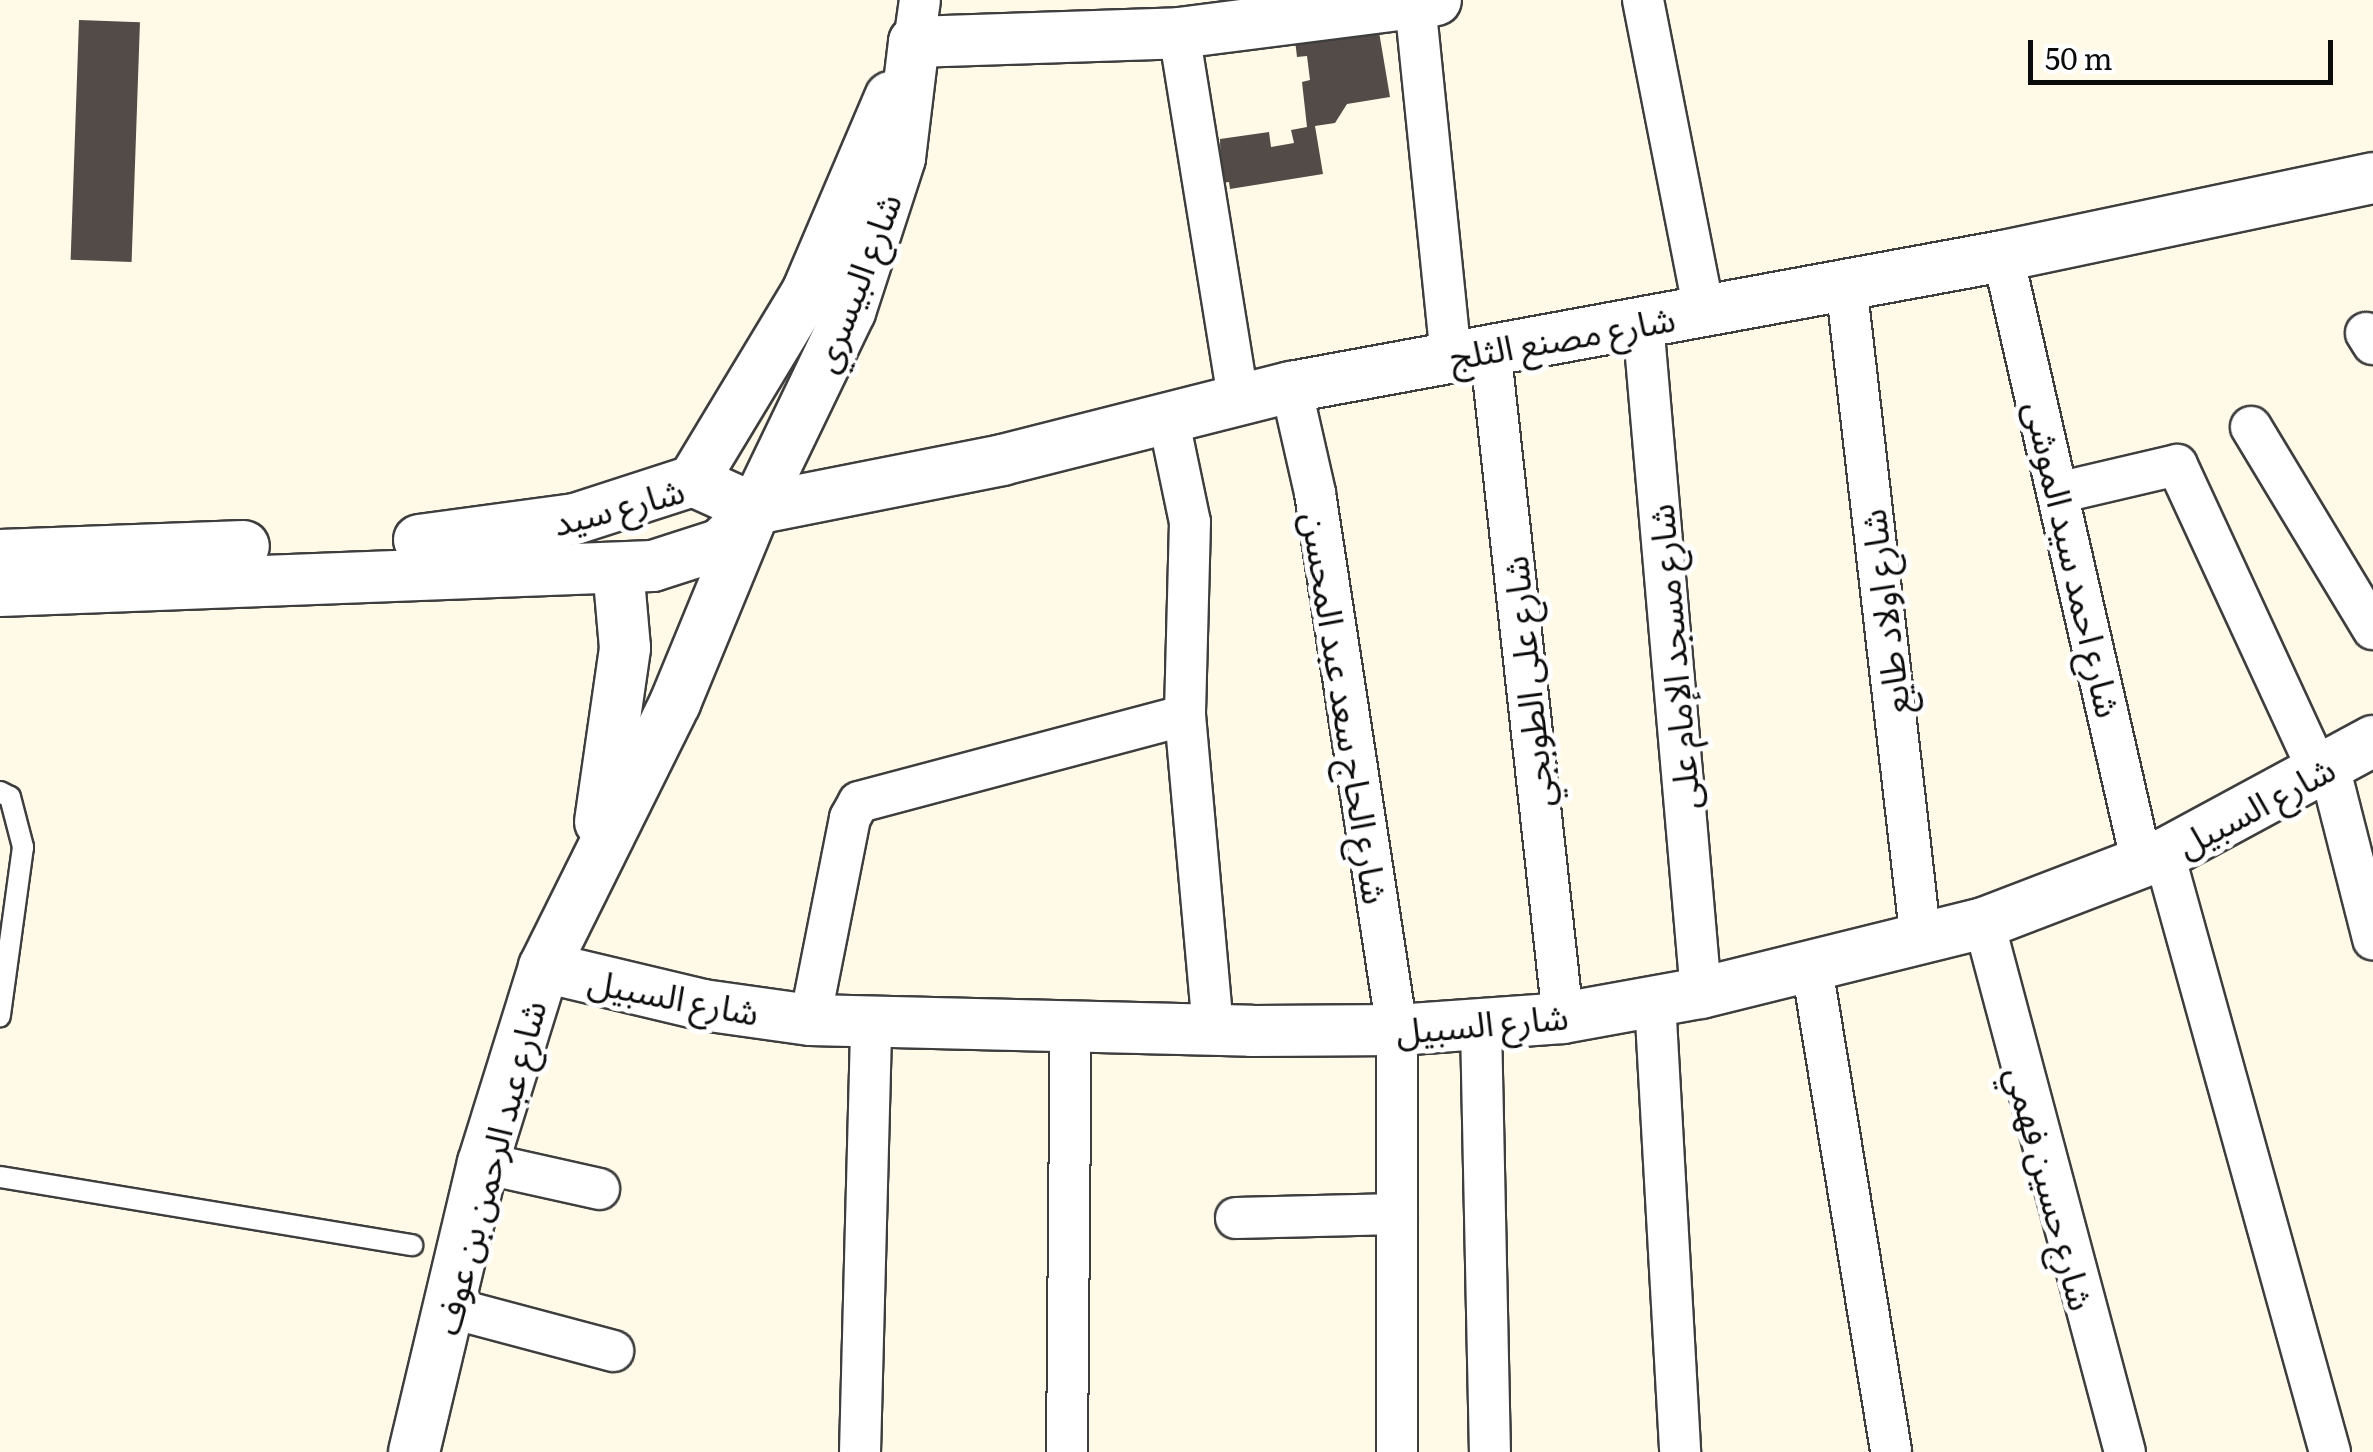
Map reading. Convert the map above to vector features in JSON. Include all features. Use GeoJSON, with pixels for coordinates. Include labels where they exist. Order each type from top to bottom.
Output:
{"type":"FeatureCollection","features":[{"type":"Feature","properties":{"kind":"street"},"geometry":{"type":"LineString","coordinates":[[1642,0],[1704,311]]}},
{"type":"Feature","properties":{"kind":"street"},"geometry":{"type":"LineString","coordinates":[[917,21],[1179,33],[1426,1]]}},
{"type":"Feature","properties":{"kind":"street","name":"شارع على الطوبجي"},"geometry":{"type":"LineString","coordinates":[[1426,1],[1470,351],[1563,1018]]}},
{"type":"Feature","properties":{"kind":"street","name":"شارع البيسري"},"geometry":{"type":"LineString","coordinates":[[693,482],[807,292],[917,21]]}},
{"type":"Feature","properties":{"kind":"street","name":"شارع البيسري"},"geometry":{"type":"LineString","coordinates":[[755,509],[850,312],[886,214],[900,158],[917,21]]}},
{"type":"Feature","properties":{"kind":"street"},"geometry":{"type":"LineString","coordinates":[[1179,33],[1238,398]]}},
{"type":"Feature","properties":{"kind":"street","name":"شارع مصنع الثلج"},"geometry":{"type":"LineString","coordinates":[[755,509],[1002,460],[1291,387],[1470,351],[2003,256],[2373,178]]}},
{"type":"Feature","properties":{"kind":"street","name":"شارع احمد سيد الموشى"},"geometry":{"type":"LineString","coordinates":[[2003,256],[2153,859],[2330,1452]]}},
{"type":"Feature","properties":{"kind":"street","name":"شارع اولاد طايع"},"geometry":{"type":"LineString","coordinates":[[1846,284],[1921,941]]}},
{"type":"Feature","properties":{"kind":"street","name":"شارع مسجد الإمام على"},"geometry":{"type":"LineString","coordinates":[[1643,322],[1678,997],[1680,1452]]}},
{"type":"Feature","properties":{"kind":"street","name":"شارع الحاج سعد عبد المحسن"},"geometry":{"type":"LineString","coordinates":[[1291,387],[1314,492],[1396,1030],[1397,1452]]}},
{"type":"Feature","properties":{"kind":"street"},"geometry":{"type":"LineString","coordinates":[[1168,417],[1190,522],[1185,715],[1213,1030]]}},
{"type":"Feature","properties":{"kind":"street"},"geometry":{"type":"LineString","coordinates":[[2251,427],[2373,629]]}},
{"type":"Feature","properties":{"kind":"street"},"geometry":{"type":"LineString","coordinates":[[2062,492],[2177,465],[2324,770],[2373,940]]}},
{"type":"Feature","properties":{"kind":"street","name":"شارع سيد"},"geometry":{"type":"LineString","coordinates":[[0,554],[460,538],[575,519],[693,482],[755,509],[740,528],[700,555],[618,568],[0,592]]}},
{"type":"Feature","properties":{"kind":"street","name":"شارع عبد الرحمن بن عوف"},"geometry":{"type":"LineString","coordinates":[[414,1452],[483,1163],[544,967],[675,703],[755,509]]}},
{"type":"Feature","properties":{"kind":"street","name":"شارع عبد الرحمن بن عوف"},"geometry":{"type":"LineString","coordinates":[[583,890],[617,729],[626,648],[618,568]]}},
{"type":"Feature","properties":{"kind":"street"},"geometry":{"type":"LineString","coordinates":[[810,1020],[850,818],[859,802],[1185,715]]}},
{"type":"Feature","properties":{"kind":"street","name":"شارع السبيل"},"geometry":{"type":"LineString","coordinates":[[544,967],[703,1006],[810,1020],[1213,1030],[1396,1030],[1563,1018],[1812,968],[1984,923],[2153,859],[2373,741]]}},
{"type":"Feature","properties":{"kind":"street","name":"شارع حسين فهمي"},"geometry":{"type":"LineString","coordinates":[[1984,923],[2126,1452]]}},
{"type":"Feature","properties":{"kind":"street"},"geometry":{"type":"LineString","coordinates":[[1812,968],[1891,1452]]}},
{"type":"Feature","properties":{"kind":"street"},"geometry":{"type":"LineString","coordinates":[[860,1452],[871,1022]]}},
{"type":"Feature","properties":{"kind":"street"},"geometry":{"type":"LineString","coordinates":[[1481,1025],[1490,1452]]}},
{"type":"Feature","properties":{"kind":"street"},"geometry":{"type":"LineString","coordinates":[[1067,1452],[1071,1027]]}},
{"type":"Feature","properties":{"kind":"street"},"geometry":{"type":"LineString","coordinates":[[483,1163],[599,1189]]}},
{"type":"Feature","properties":{"kind":"street"},"geometry":{"type":"LineString","coordinates":[[1236,1218],[1397,1214]]}},
{"type":"Feature","properties":{"kind":"street"},"geometry":{"type":"LineString","coordinates":[[448,1307],[613,1351]]}},
{"type":"Feature","properties":{"kind":"lane"},"geometry":{"type":"LineString","coordinates":[[0,792],[10,798],[23,847],[0,1016]]}},
{"type":"Feature","properties":{"kind":"lane"},"geometry":{"type":"LineString","coordinates":[[0,1177],[412,1245]]}},
{"type":"Feature","properties":{"kind":"building"},"geometry":{"type":"Polygon","coordinates":[[[1376,14],[1390,97],[1347,104],[1335,123],[1315,126],[1323,174],[1230,189],[1229,182],[1221,183],[1220,139],[1269,132],[1271,147],[1294,143],[1291,130],[1307,127],[1302,82],[1310,80],[1307,56],[1297,57],[1294,32],[1376,14]]]}},
{"type":"Feature","properties":{"kind":"building"},"geometry":{"type":"Polygon","coordinates":[[[79,20],[140,22],[132,262],[71,260],[79,20]]]}}]}
